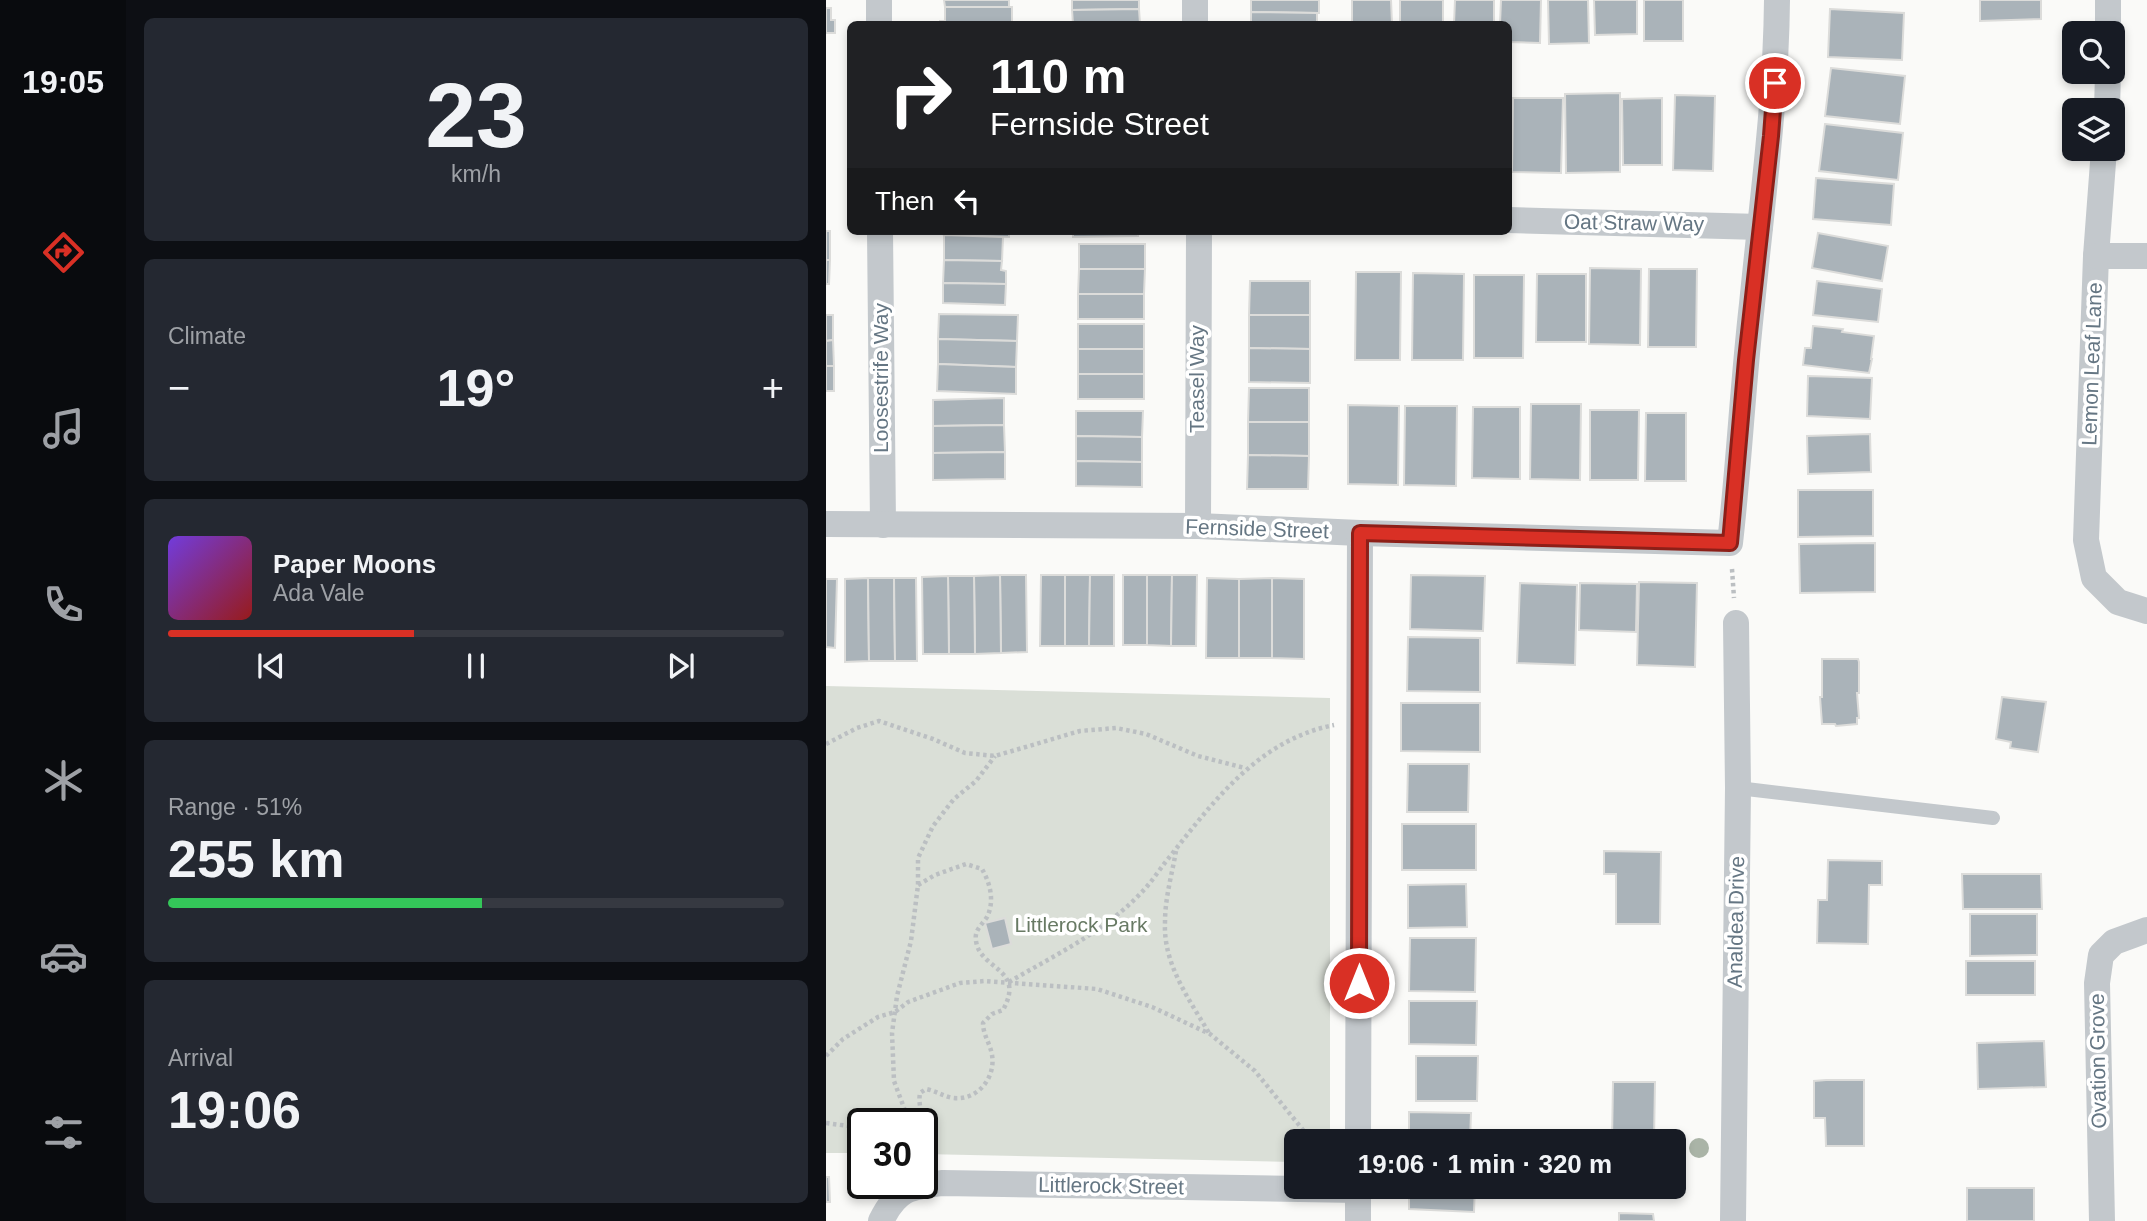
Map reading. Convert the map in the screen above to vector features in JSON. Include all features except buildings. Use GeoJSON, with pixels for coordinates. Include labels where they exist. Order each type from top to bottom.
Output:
{"type":"FeatureCollection","features":[{"type":"Feature","properties":{"kind":"street"},"geometry":{"type":"LineString","coordinates":[[879,0],[879,21]]}},
{"type":"Feature","properties":{"kind":"street"},"geometry":{"type":"LineString","coordinates":[[1195,0],[1195,21]]}},
{"type":"Feature","properties":{"kind":"street"},"geometry":{"type":"LineString","coordinates":[[1730,543],[1771,136],[1777,0]]}},
{"type":"Feature","properties":{"kind":"street"},"geometry":{"type":"LineString","coordinates":[[2108,0],[2108,21]]}},
{"type":"Feature","properties":{"kind":"street","name":"Lemon Leaf Lane"},"geometry":{"type":"LineString","coordinates":[[2103,161],[2096,256],[2086,540],[2094,579],[2118,602],[2147,611]]}},
{"type":"Feature","properties":{"kind":"street","name":"Oat Straw Way"},"geometry":{"type":"LineString","coordinates":[[1512,220],[1760,227]]}},
{"type":"Feature","properties":{"kind":"street","name":"Loosestrife Way"},"geometry":{"type":"LineString","coordinates":[[880,235],[883,525]]}},
{"type":"Feature","properties":{"kind":"street","name":"Teasel Way"},"geometry":{"type":"LineString","coordinates":[[1198,526],[1199,235]]}},
{"type":"Feature","properties":{"kind":"street"},"geometry":{"type":"LineString","coordinates":[[2096,256],[2147,256]]}},
{"type":"Feature","properties":{"kind":"street","name":"Fernside Street"},"geometry":{"type":"LineString","coordinates":[[826,524],[1198,526],[1730,543]]}},
{"type":"Feature","properties":{"kind":"street"},"geometry":{"type":"LineString","coordinates":[[1358,1129],[1360,533]]}},
{"type":"Feature","properties":{"kind":"street","name":"Analdea Drive"},"geometry":{"type":"LineString","coordinates":[[1733,1221],[1738,788],[1736,623]]}},
{"type":"Feature","properties":{"kind":"street","name":"Ovation Grove"},"geometry":{"type":"LineString","coordinates":[[2102,1221],[2097,983],[2101,955],[2114,942],[2147,930]]}},
{"type":"Feature","properties":{"kind":"street","name":"Littlerock Street"},"geometry":{"type":"LineString","coordinates":[[881,1221],[892,1202],[912,1186],[943,1183],[1284,1187]]}},
{"type":"Feature","properties":{"kind":"street"},"geometry":{"type":"LineString","coordinates":[[1358,1199],[1358,1221]]}},
{"type":"Feature","properties":{"kind":"lane"},"geometry":{"type":"LineString","coordinates":[[1738,788],[1993,818]]}},
{"type":"Feature","properties":{"kind":"path"},"geometry":{"type":"LineString","coordinates":[[1730,543],[1736,623]]}},
{"type":"Feature","properties":{"kind":"path"},"geometry":{"type":"LineString","coordinates":[[1009,983],[1088,937],[1142,892],[1245,768],[1307,732],[1360,720]]}},
{"type":"Feature","properties":{"kind":"path"},"geometry":{"type":"LineString","coordinates":[[826,744],[857,728],[879,721],[933,739],[965,754],[995,756],[1080,731],[1116,728],[1146,734],[1198,756],[1245,768]]}},
{"type":"Feature","properties":{"kind":"path"},"geometry":{"type":"LineString","coordinates":[[904,1108],[894,1081],[891,1033],[911,942],[918,885],[918,859],[933,826],[954,799],[976,781],[995,756]]}},
{"type":"Feature","properties":{"kind":"path"},"geometry":{"type":"LineString","coordinates":[[1177,847],[1165,920],[1165,941],[1180,983],[1210,1034]]}},
{"type":"Feature","properties":{"kind":"path"},"geometry":{"type":"LineString","coordinates":[[918,885],[935,875],[966,864],[982,869],[989,883],[991,898],[988,916],[978,927],[976,942],[982,954],[1009,983],[1011,997],[1003,1010],[992,1014],[983,1023],[983,1033],[992,1056],[990,1077],[986,1085],[970,1096],[956,1098],[926,1089],[920,1093],[921,1108]]}},
{"type":"Feature","properties":{"kind":"path"},"geometry":{"type":"LineString","coordinates":[[826,1056],[843,1039],[878,1017],[895,1012],[908,1002],[960,983],[985,981],[1097,989],[1152,1007],[1210,1034],[1255,1071],[1302,1129]]}},
{"type":"Feature","properties":{"kind":"path"},"geometry":{"type":"LineString","coordinates":[[826,1123],[847,1126]]}},
{"type":"Feature","properties":{"kind":"green space","name":"Littlerock Park"},"geometry":{"type":"Polygon","coordinates":[[[826,686],[1330,698],[1330,1129],[1284,1129],[1284,1162],[938,1154],[938,1108],[847,1108],[847,1153],[826,1153],[826,686]]]}},
{"type":"Feature","properties":{"kind":"route"},"geometry":{"type":"LineString","coordinates":[[1359,983],[1360,533],[1730,543],[1775,83]]}}]}
